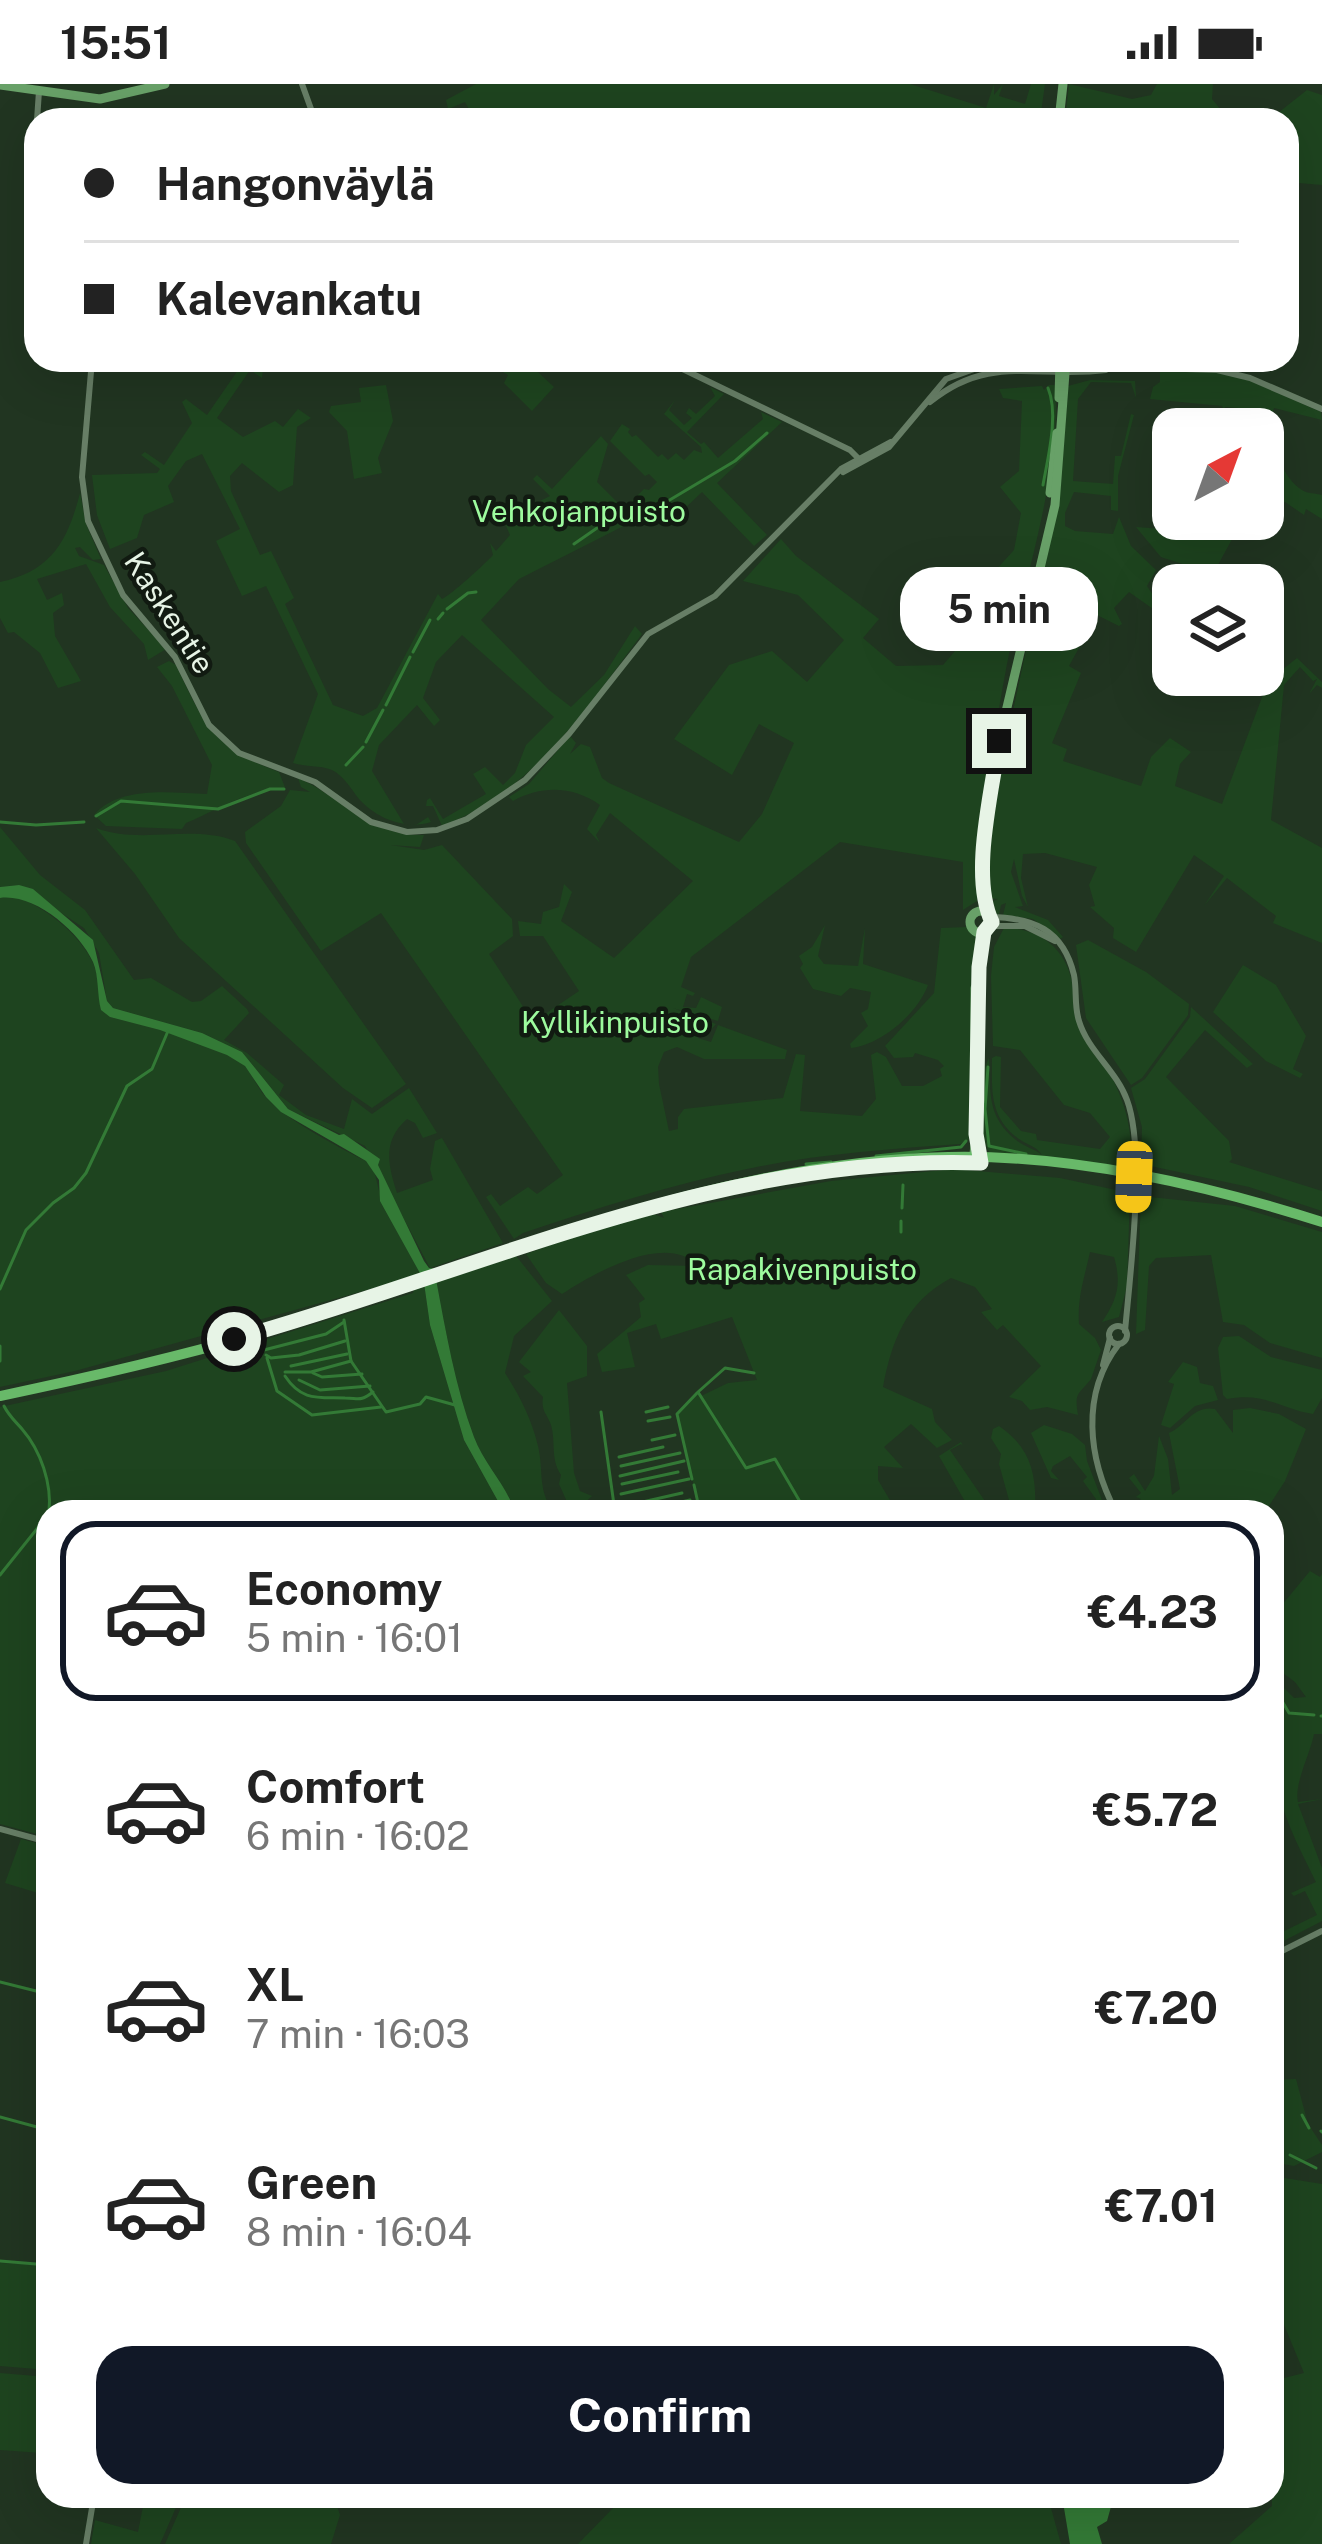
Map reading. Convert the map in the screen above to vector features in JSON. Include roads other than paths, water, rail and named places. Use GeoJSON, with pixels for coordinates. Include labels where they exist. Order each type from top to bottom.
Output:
{"type":"FeatureCollection","features":[{"type":"Feature","properties":{"kind":"highway"},"geometry":{"type":"LineString","coordinates":[[0,1396],[312,1317],[670,1200],[822,1171],[977,1160],[1097,1170],[1221,1193],[1322,1222]]}},
{"type":"Feature","properties":{"kind":"main road"},"geometry":{"type":"LineString","coordinates":[[0,85],[100,99],[165,84]]}},
{"type":"Feature","properties":{"kind":"main road"},"geometry":{"type":"LineString","coordinates":[[977,1160],[982,880],[999,741],[1036,581],[1051,489],[1062,372]]}},
{"type":"Feature","properties":{"kind":"street"},"geometry":{"type":"LineString","coordinates":[[38,108],[39,91]]}},
{"type":"Feature","properties":{"kind":"street","name":"Kaskentie"},"geometry":{"type":"LineString","coordinates":[[91,372],[82,489],[88,520],[128,603],[175,656],[217,735],[239,753],[315,782],[371,822],[391,830],[436,830],[505,796],[544,762],[648,634],[715,596],[835,476],[891,442],[946,379],[962,372]]}},
{"type":"Feature","properties":{"kind":"street"},"geometry":{"type":"LineString","coordinates":[[689,372],[842,447],[857,461]]}},
{"type":"Feature","properties":{"kind":"street","name":"Kaskentie"},"geometry":{"type":"LineString","coordinates":[[1204,372],[1234,373],[1322,409]]}},
{"type":"Feature","properties":{"kind":"street"},"geometry":{"type":"LineString","coordinates":[[984,922],[1025,926],[1059,944],[1074,975],[1081,1028],[1113,1071],[1129,1104],[1135,1149],[1126,1339],[1104,1369]]}},
{"type":"Feature","properties":{"kind":"street"},"geometry":{"type":"LineString","coordinates":[[1111,1500],[1100,1474],[1092,1431],[1093,1402],[1109,1338],[1127,1306]]}},
{"type":"Feature","properties":{"kind":"street"},"geometry":{"type":"LineString","coordinates":[[1116,1327],[1125,1331]]}},
{"type":"Feature","properties":{"kind":"street"},"geometry":{"type":"LineString","coordinates":[[1109,1338],[1119,1344]]}},
{"type":"Feature","properties":{"kind":"street"},"geometry":{"type":"LineString","coordinates":[[0,1829],[36,1839]]}},
{"type":"Feature","properties":{"kind":"street"},"geometry":{"type":"LineString","coordinates":[[1284,1950],[1322,1930]]}},
{"type":"Feature","properties":{"kind":"street"},"geometry":{"type":"LineString","coordinates":[[86,2544],[92,2508]]}},
{"type":"Feature","properties":{"kind":"waterway"},"geometry":{"type":"LineString","coordinates":[[1043,485],[1053,423],[1048,388]]}},
{"type":"Feature","properties":{"kind":"waterway"},"geometry":{"type":"LineString","coordinates":[[668,501],[735,461],[767,433]]}},
{"type":"Feature","properties":{"kind":"waterway"},"geometry":{"type":"LineString","coordinates":[[574,544],[610,519],[635,520],[663,503]]}},
{"type":"Feature","properties":{"kind":"waterway"},"geometry":{"type":"LineString","coordinates":[[447,609],[476,592]]}},
{"type":"Feature","properties":{"kind":"waterway"},"geometry":{"type":"LineString","coordinates":[[438,619],[443,613]]}},
{"type":"Feature","properties":{"kind":"waterway"},"geometry":{"type":"LineString","coordinates":[[413,652],[430,620]]}},
{"type":"Feature","properties":{"kind":"waterway"},"geometry":{"type":"LineString","coordinates":[[386,705],[410,657]]}},
{"type":"Feature","properties":{"kind":"waterway"},"geometry":{"type":"LineString","coordinates":[[366,742],[383,710]]}},
{"type":"Feature","properties":{"kind":"waterway"},"geometry":{"type":"LineString","coordinates":[[346,765],[363,747]]}},
{"type":"Feature","properties":{"kind":"waterway"},"geometry":{"type":"LineString","coordinates":[[96,816],[121,801],[218,809],[270,789],[284,789]]}},
{"type":"Feature","properties":{"kind":"waterway"},"geometry":{"type":"LineString","coordinates":[[0,822],[84,822]]}},
{"type":"Feature","properties":{"kind":"waterway"},"geometry":{"type":"LineString","coordinates":[[0,1289],[26,1230],[86,1173],[127,1086],[152,1069],[168,1031]]}},
{"type":"Feature","properties":{"kind":"waterway"},"geometry":{"type":"LineString","coordinates":[[988,1067],[989,1146],[1026,1154]]}},
{"type":"Feature","properties":{"kind":"waterway"},"geometry":{"type":"LineString","coordinates":[[876,1156],[961,1147],[966,1141]]}},
{"type":"Feature","properties":{"kind":"waterway"},"geometry":{"type":"LineString","coordinates":[[806,1164],[831,1162]]}},
{"type":"Feature","properties":{"kind":"waterway"},"geometry":{"type":"LineString","coordinates":[[902,1208],[903,1185]]}},
{"type":"Feature","properties":{"kind":"waterway"},"geometry":{"type":"LineString","coordinates":[[901,1221],[901,1232]]}},
{"type":"Feature","properties":{"kind":"waterway"},"geometry":{"type":"LineString","coordinates":[[344,1320],[351,1361],[386,1412],[420,1404],[426,1397],[455,1405]]}},
{"type":"Feature","properties":{"kind":"waterway"},"geometry":{"type":"LineString","coordinates":[[264,1350],[326,1334],[344,1322]]}},
{"type":"Feature","properties":{"kind":"waterway"},"geometry":{"type":"LineString","coordinates":[[266,1355],[299,1355],[345,1341]]}},
{"type":"Feature","properties":{"kind":"waterway"},"geometry":{"type":"LineString","coordinates":[[0,1346],[0,1361]]}},
{"type":"Feature","properties":{"kind":"waterway"},"geometry":{"type":"LineString","coordinates":[[291,1366],[347,1354]]}},
{"type":"Feature","properties":{"kind":"waterway"},"geometry":{"type":"LineString","coordinates":[[267,1358],[277,1391],[312,1415],[381,1407]]}},
{"type":"Feature","properties":{"kind":"waterway"},"geometry":{"type":"LineString","coordinates":[[285,1372],[311,1372],[351,1361]]}},
{"type":"Feature","properties":{"kind":"waterway"},"geometry":{"type":"LineString","coordinates":[[754,1373],[725,1368],[698,1392],[746,1468],[775,1459],[799,1500]]}},
{"type":"Feature","properties":{"kind":"waterway"},"geometry":{"type":"LineString","coordinates":[[313,1373],[322,1377],[362,1374]]}},
{"type":"Feature","properties":{"kind":"waterway"},"geometry":{"type":"LineString","coordinates":[[285,1376],[312,1396],[359,1399],[373,1392]]}},
{"type":"Feature","properties":{"kind":"waterway"},"geometry":{"type":"LineString","coordinates":[[299,1380],[320,1390],[370,1386]]}},
{"type":"Feature","properties":{"kind":"waterway"},"geometry":{"type":"LineString","coordinates":[[692,1479],[677,1414],[697,1393]]}},
{"type":"Feature","properties":{"kind":"waterway"},"geometry":{"type":"LineString","coordinates":[[4,1406],[40,1458],[49,1500]]}},
{"type":"Feature","properties":{"kind":"waterway"},"geometry":{"type":"LineString","coordinates":[[646,1412],[668,1407]]}},
{"type":"Feature","properties":{"kind":"waterway"},"geometry":{"type":"LineString","coordinates":[[601,1412],[613,1500]]}},
{"type":"Feature","properties":{"kind":"waterway"},"geometry":{"type":"LineString","coordinates":[[648,1421],[670,1417]]}},
{"type":"Feature","properties":{"kind":"waterway"},"geometry":{"type":"LineString","coordinates":[[652,1440],[675,1435]]}},
{"type":"Feature","properties":{"kind":"waterway"},"geometry":{"type":"LineString","coordinates":[[619,1457],[663,1447]]}},
{"type":"Feature","properties":{"kind":"waterway"},"geometry":{"type":"LineString","coordinates":[[621,1466],[680,1453]]}},
{"type":"Feature","properties":{"kind":"waterway"},"geometry":{"type":"LineString","coordinates":[[620,1476],[684,1461]]}},
{"type":"Feature","properties":{"kind":"waterway"},"geometry":{"type":"LineString","coordinates":[[622,1484],[678,1472]]}},
{"type":"Feature","properties":{"kind":"waterway"},"geometry":{"type":"LineString","coordinates":[[621,1494],[689,1479]]}},
{"type":"Feature","properties":{"kind":"waterway"},"geometry":{"type":"LineString","coordinates":[[694,1485],[697,1500]]}},
{"type":"Feature","properties":{"kind":"waterway"},"geometry":{"type":"LineString","coordinates":[[651,1500],[682,1493]]}},
{"type":"Feature","properties":{"kind":"waterway"},"geometry":{"type":"LineString","coordinates":[[0,1575],[36,1530]]}},
{"type":"Feature","properties":{"kind":"waterway"},"geometry":{"type":"LineString","coordinates":[[1284,1704],[1289,1713],[1314,1715]]}},
{"type":"Feature","properties":{"kind":"waterway"},"geometry":{"type":"LineString","coordinates":[[0,1982],[36,1991]]}},
{"type":"Feature","properties":{"kind":"waterway"},"geometry":{"type":"LineString","coordinates":[[1302,2115],[1309,2128]]}},
{"type":"Feature","properties":{"kind":"waterway"},"geometry":{"type":"LineString","coordinates":[[0,2117],[36,2127]]}},
{"type":"Feature","properties":{"kind":"waterway"},"geometry":{"type":"LineString","coordinates":[[1290,2155],[1316,2168]]}},
{"type":"Feature","properties":{"kind":"waterway"},"geometry":{"type":"LineString","coordinates":[[0,2261],[36,2264]]}},
{"type":"Feature","properties":{"kind":"park label","name":"Vehkojanpuisto"},"geometry":{"type":"Point","coordinates":[579,512]}},
{"type":"Feature","properties":{"kind":"park label","name":"Kyllikinpuisto"},"geometry":{"type":"Point","coordinates":[615,1023]}},
{"type":"Feature","properties":{"kind":"park label","name":"Rapakivenpuisto"},"geometry":{"type":"Point","coordinates":[802,1270]}}]}
